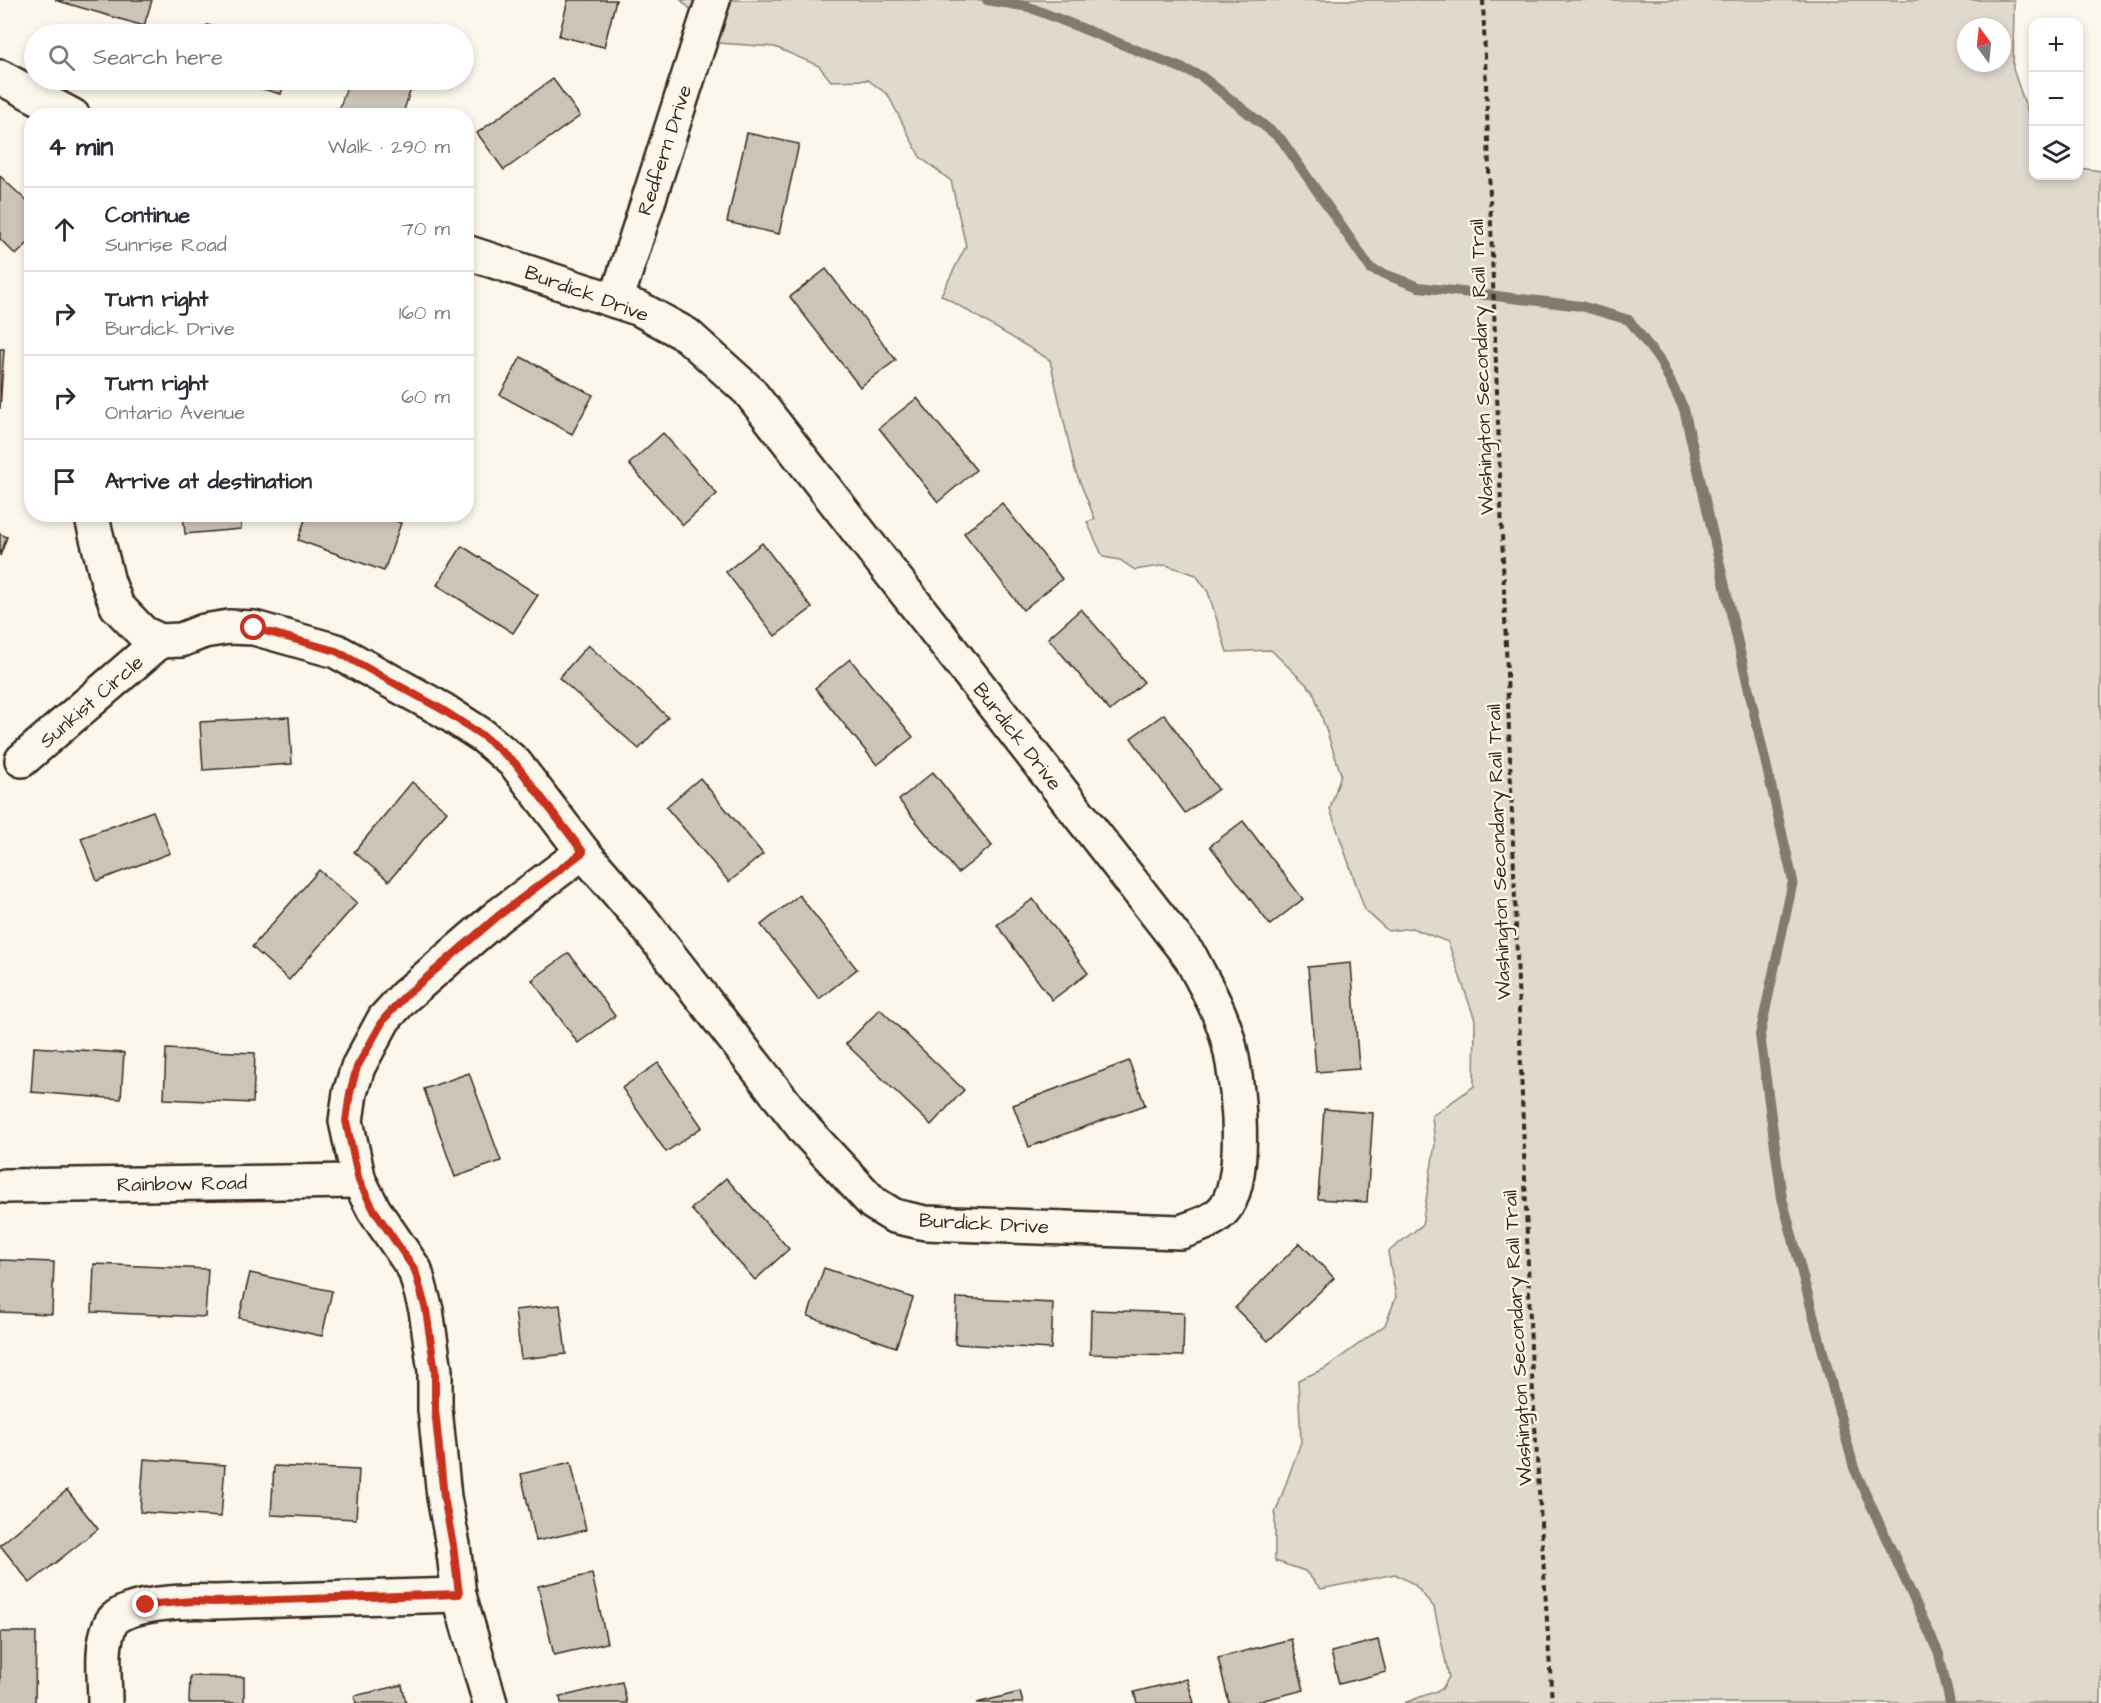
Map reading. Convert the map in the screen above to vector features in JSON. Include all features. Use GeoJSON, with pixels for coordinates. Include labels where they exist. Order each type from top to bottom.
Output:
{"type":"FeatureCollection","features":[{"type":"Feature","properties":{"kind":"street","name":"Redfern Drive"},"geometry":{"type":"LineString","coordinates":[[616,301],[713,0]]}},
{"type":"Feature","properties":{"kind":"street"},"geometry":{"type":"LineString","coordinates":[[0,76],[24,89]]}},
{"type":"Feature","properties":{"kind":"street"},"geometry":{"type":"LineString","coordinates":[[26,90],[58,108]]}},
{"type":"Feature","properties":{"kind":"street","name":"Burdick Drive"},"geometry":{"type":"LineString","coordinates":[[160,641],[181,640],[229,627],[254,628],[336,651],[443,710],[483,736],[515,763],[583,852],[640,919],[806,1131],[873,1203],[894,1216],[925,1223],[1181,1232],[1211,1221],[1226,1208],[1237,1182],[1240,1141],[1233,1058],[1224,1024],[1191,958],[749,391],[687,335],[640,309],[474,255]]}},
{"type":"Feature","properties":{"kind":"street"},"geometry":{"type":"LineString","coordinates":[[93,522],[108,582],[117,606],[143,633],[160,641]]}},
{"type":"Feature","properties":{"kind":"street","name":"Sunkist Circle"},"geometry":{"type":"LineString","coordinates":[[21,760],[160,641]]}},
{"type":"Feature","properties":{"kind":"street"},"geometry":{"type":"LineString","coordinates":[[490,1703],[459,1594],[444,1497],[435,1409],[435,1371],[426,1310],[415,1270],[374,1210],[359,1181],[346,1121],[357,1067],[384,1019],[404,997],[498,916],[583,852]]}},
{"type":"Feature","properties":{"kind":"street","name":"Rainbow Road"},"geometry":{"type":"LineString","coordinates":[[5,1186],[359,1181]]}},
{"type":"Feature","properties":{"kind":"street"},"geometry":{"type":"LineString","coordinates":[[105,1703],[105,1641],[111,1622],[120,1615],[146,1605],[192,1601],[459,1594]]}},
{"type":"Feature","properties":{"kind":"path","name":"Washington Secondary Rail Trail"},"geometry":{"type":"LineString","coordinates":[[1483,0],[1532,1376],[1552,1703]]}},
{"type":"Feature","properties":{"kind":"shaded area"},"geometry":{"type":"Polygon","coordinates":[[[681,0],[2014,0],[2013,69],[2029,116],[2029,180],[2083,180],[2083,169],[2101,171],[2101,1703],[1404,1703],[1442,1689],[1449,1677],[1434,1607],[1414,1584],[1395,1574],[1321,1589],[1305,1571],[1275,1561],[1275,1514],[1301,1442],[1298,1380],[1324,1369],[1385,1325],[1396,1297],[1388,1252],[1422,1225],[1435,1144],[1432,1116],[1474,1086],[1475,1020],[1448,942],[1412,928],[1388,931],[1365,910],[1330,809],[1341,774],[1313,691],[1271,650],[1227,652],[1208,592],[1196,575],[1166,565],[1135,570],[1120,560],[1103,557],[1087,522],[1095,519],[1075,470],[1050,360],[941,295],[966,246],[951,181],[920,157],[888,95],[868,80],[831,81],[819,66],[775,47],[705,42],[700,19],[681,0]]]}},
{"type":"Feature","properties":{"kind":"building"},"geometry":{"type":"Polygon","coordinates":[[[55,0],[152,0],[145,24],[137,24],[55,0]]]}},
{"type":"Feature","properties":{"kind":"building"},"geometry":{"type":"Polygon","coordinates":[[[568,0],[616,0],[604,47],[559,36],[568,0]]]}},
{"type":"Feature","properties":{"kind":"building"},"geometry":{"type":"Polygon","coordinates":[[[553,79],[580,116],[504,170],[477,133],[553,79]]]}},
{"type":"Feature","properties":{"kind":"building"},"geometry":{"type":"Polygon","coordinates":[[[266,90],[282,90],[281,94],[266,90]]]}},
{"type":"Feature","properties":{"kind":"building"},"geometry":{"type":"Polygon","coordinates":[[[346,90],[411,90],[405,108],[340,108],[346,90]]]}},
{"type":"Feature","properties":{"kind":"building"},"geometry":{"type":"Polygon","coordinates":[[[747,133],[799,144],[779,234],[727,222],[747,133]]]}},
{"type":"Feature","properties":{"kind":"building"},"geometry":{"type":"Polygon","coordinates":[[[0,176],[24,198],[24,247],[16,255],[0,239],[0,176]]]}},
{"type":"Feature","properties":{"kind":"building"},"geometry":{"type":"Polygon","coordinates":[[[826,269],[896,360],[860,387],[790,297],[826,269]]]}},
{"type":"Feature","properties":{"kind":"building"},"geometry":{"type":"Polygon","coordinates":[[[0,349],[4,349],[0,409],[0,349]]]}},
{"type":"Feature","properties":{"kind":"building"},"geometry":{"type":"Polygon","coordinates":[[[521,357],[593,395],[572,434],[500,395],[521,357]]]}},
{"type":"Feature","properties":{"kind":"building"},"geometry":{"type":"Polygon","coordinates":[[[917,398],[976,470],[938,502],[879,428],[917,398]]]}},
{"type":"Feature","properties":{"kind":"building"},"geometry":{"type":"Polygon","coordinates":[[[663,433],[717,494],[683,525],[629,464],[663,433]]]}},
{"type":"Feature","properties":{"kind":"building"},"geometry":{"type":"Polygon","coordinates":[[[1002,503],[1062,579],[1023,610],[964,533],[1002,503]]]}},
{"type":"Feature","properties":{"kind":"building"},"geometry":{"type":"Polygon","coordinates":[[[184,522],[241,522],[241,529],[185,534],[184,522]]]}},
{"type":"Feature","properties":{"kind":"building"},"geometry":{"type":"Polygon","coordinates":[[[304,522],[401,523],[384,571],[298,540],[304,522]]]}},
{"type":"Feature","properties":{"kind":"building"},"geometry":{"type":"Polygon","coordinates":[[[0,534],[7,537],[0,556],[0,534]]]}},
{"type":"Feature","properties":{"kind":"building"},"geometry":{"type":"Polygon","coordinates":[[[762,543],[812,608],[775,636],[726,572],[762,543]]]}},
{"type":"Feature","properties":{"kind":"building"},"geometry":{"type":"Polygon","coordinates":[[[462,546],[538,595],[513,633],[437,585],[462,546]]]}},
{"type":"Feature","properties":{"kind":"building"},"geometry":{"type":"Polygon","coordinates":[[[1081,609],[1144,682],[1110,711],[1048,638],[1081,609]]]}},
{"type":"Feature","properties":{"kind":"building"},"geometry":{"type":"Polygon","coordinates":[[[588,645],[668,717],[639,749],[559,678],[588,645]]]}},
{"type":"Feature","properties":{"kind":"building"},"geometry":{"type":"Polygon","coordinates":[[[850,659],[913,737],[877,765],[815,688],[850,659]]]}},
{"type":"Feature","properties":{"kind":"building"},"geometry":{"type":"Polygon","coordinates":[[[1164,714],[1218,789],[1185,813],[1131,738],[1164,714]]]}},
{"type":"Feature","properties":{"kind":"building"},"geometry":{"type":"Polygon","coordinates":[[[289,717],[292,764],[203,770],[200,722],[289,717]]]}},
{"type":"Feature","properties":{"kind":"building"},"geometry":{"type":"Polygon","coordinates":[[[933,772],[992,846],[958,873],[899,800],[933,772]]]}},
{"type":"Feature","properties":{"kind":"building"},"geometry":{"type":"Polygon","coordinates":[[[700,778],[763,854],[729,882],[666,807],[700,778]]]}},
{"type":"Feature","properties":{"kind":"building"},"geometry":{"type":"Polygon","coordinates":[[[412,782],[447,811],[389,881],[354,852],[412,782]]]}},
{"type":"Feature","properties":{"kind":"building"},"geometry":{"type":"Polygon","coordinates":[[[153,811],[170,853],[97,881],[81,838],[153,811]]]}},
{"type":"Feature","properties":{"kind":"building"},"geometry":{"type":"Polygon","coordinates":[[[1243,821],[1303,899],[1270,925],[1210,846],[1243,821]]]}},
{"type":"Feature","properties":{"kind":"building"},"geometry":{"type":"Polygon","coordinates":[[[319,870],[357,903],[289,980],[252,947],[319,870]]]}},
{"type":"Feature","properties":{"kind":"building"},"geometry":{"type":"Polygon","coordinates":[[[799,895],[857,969],[819,999],[761,925],[799,895]]]}},
{"type":"Feature","properties":{"kind":"building"},"geometry":{"type":"Polygon","coordinates":[[[1033,899],[1088,973],[1052,1000],[997,925],[1033,899]]]}},
{"type":"Feature","properties":{"kind":"building"},"geometry":{"type":"Polygon","coordinates":[[[569,953],[615,1016],[578,1043],[532,980],[569,953]]]}},
{"type":"Feature","properties":{"kind":"building"},"geometry":{"type":"Polygon","coordinates":[[[1351,963],[1359,1069],[1316,1072],[1308,967],[1351,963]]]}},
{"type":"Feature","properties":{"kind":"building"},"geometry":{"type":"Polygon","coordinates":[[[880,1009],[964,1090],[931,1125],[846,1044],[880,1009]]]}},
{"type":"Feature","properties":{"kind":"building"},"geometry":{"type":"Polygon","coordinates":[[[34,1047],[124,1053],[121,1099],[31,1092],[34,1047]]]}},
{"type":"Feature","properties":{"kind":"building"},"geometry":{"type":"Polygon","coordinates":[[[166,1049],[255,1053],[253,1103],[164,1099],[166,1049]]]}},
{"type":"Feature","properties":{"kind":"building"},"geometry":{"type":"Polygon","coordinates":[[[1129,1061],[1145,1105],[1029,1147],[1013,1105],[1129,1061]]]}},
{"type":"Feature","properties":{"kind":"building"},"geometry":{"type":"Polygon","coordinates":[[[658,1063],[702,1127],[666,1152],[622,1088],[658,1063]]]}},
{"type":"Feature","properties":{"kind":"building"},"geometry":{"type":"Polygon","coordinates":[[[469,1073],[501,1161],[455,1177],[424,1089],[469,1073]]]}},
{"type":"Feature","properties":{"kind":"building"},"geometry":{"type":"Polygon","coordinates":[[[1324,1109],[1373,1113],[1367,1202],[1318,1199],[1324,1109]]]}},
{"type":"Feature","properties":{"kind":"building"},"geometry":{"type":"Polygon","coordinates":[[[726,1178],[789,1249],[755,1280],[691,1209],[726,1178]]]}},
{"type":"Feature","properties":{"kind":"building"},"geometry":{"type":"Polygon","coordinates":[[[1300,1243],[1334,1278],[1268,1341],[1235,1308],[1300,1243]]]}},
{"type":"Feature","properties":{"kind":"building"},"geometry":{"type":"Polygon","coordinates":[[[0,1260],[54,1262],[52,1314],[0,1312],[0,1260]]]}},
{"type":"Feature","properties":{"kind":"building"},"geometry":{"type":"Polygon","coordinates":[[[94,1264],[208,1269],[205,1317],[92,1312],[94,1264]]]}},
{"type":"Feature","properties":{"kind":"building"},"geometry":{"type":"Polygon","coordinates":[[[824,1268],[913,1298],[896,1347],[808,1316],[824,1268]]]}},
{"type":"Feature","properties":{"kind":"building"},"geometry":{"type":"Polygon","coordinates":[[[250,1273],[332,1291],[322,1336],[239,1318],[250,1273]]]}},
{"type":"Feature","properties":{"kind":"building"},"geometry":{"type":"Polygon","coordinates":[[[957,1298],[1053,1303],[1051,1349],[955,1344],[957,1298]]]}},
{"type":"Feature","properties":{"kind":"building"},"geometry":{"type":"Polygon","coordinates":[[[560,1305],[566,1354],[521,1359],[515,1310],[560,1305]]]}},
{"type":"Feature","properties":{"kind":"building"},"geometry":{"type":"Polygon","coordinates":[[[1091,1310],[1184,1313],[1183,1356],[1090,1354],[1091,1310]]]}},
{"type":"Feature","properties":{"kind":"building"},"geometry":{"type":"Polygon","coordinates":[[[144,1459],[225,1465],[221,1517],[140,1512],[144,1459]]]}},
{"type":"Feature","properties":{"kind":"building"},"geometry":{"type":"Polygon","coordinates":[[[571,1462],[586,1530],[536,1541],[521,1474],[571,1462]]]}},
{"type":"Feature","properties":{"kind":"building"},"geometry":{"type":"Polygon","coordinates":[[[274,1466],[359,1470],[356,1519],[271,1515],[274,1466]]]}},
{"type":"Feature","properties":{"kind":"building"},"geometry":{"type":"Polygon","coordinates":[[[67,1490],[98,1529],[30,1583],[0,1545],[67,1490]]]}},
{"type":"Feature","properties":{"kind":"building"},"geometry":{"type":"Polygon","coordinates":[[[592,1574],[607,1643],[554,1655],[538,1586],[592,1574]]]}},
{"type":"Feature","properties":{"kind":"building"},"geometry":{"type":"Polygon","coordinates":[[[0,1632],[36,1632],[35,1703],[0,1703],[0,1632]]]}},
{"type":"Feature","properties":{"kind":"building"},"geometry":{"type":"Polygon","coordinates":[[[1291,1639],[1304,1690],[1252,1703],[1229,1703],[1218,1658],[1291,1639]]]}},
{"type":"Feature","properties":{"kind":"building"},"geometry":{"type":"Polygon","coordinates":[[[1378,1640],[1386,1672],[1339,1684],[1331,1652],[1378,1640]]]}},
{"type":"Feature","properties":{"kind":"building"},"geometry":{"type":"Polygon","coordinates":[[[190,1676],[244,1677],[244,1703],[189,1703],[190,1676]]]}},
{"type":"Feature","properties":{"kind":"building"},"geometry":{"type":"Polygon","coordinates":[[[1187,1679],[1194,1703],[1137,1703],[1134,1692],[1187,1679]]]}},
{"type":"Feature","properties":{"kind":"building"},"geometry":{"type":"Polygon","coordinates":[[[622,1682],[627,1703],[561,1703],[560,1697],[622,1682]]]}},
{"type":"Feature","properties":{"kind":"building"},"geometry":{"type":"Polygon","coordinates":[[[402,1685],[406,1703],[356,1703],[354,1696],[402,1685]]]}},
{"type":"Feature","properties":{"kind":"building"},"geometry":{"type":"Polygon","coordinates":[[[1020,1692],[1023,1703],[977,1703],[1020,1692]]]}},
{"type":"Feature","properties":{"kind":"waterway"},"geometry":{"type":"LineString","coordinates":[[987,0],[1029,7],[1201,76],[1281,139],[1371,269],[1419,287],[1581,306],[1629,320],[1660,361],[1684,409],[1793,881],[1760,1035],[1782,1198],[1854,1468],[1939,1654],[1950,1703]]}},
{"type":"Feature","properties":{"kind":"route"},"geometry":{"type":"LineString","coordinates":[[146,1605],[192,1601],[459,1594],[444,1497],[435,1409],[435,1371],[426,1310],[415,1270],[374,1210],[359,1181],[346,1121],[350,1093],[357,1067],[384,1019],[404,997],[498,916],[583,852],[515,763],[483,736],[443,710],[336,651],[254,628]]}}]}
